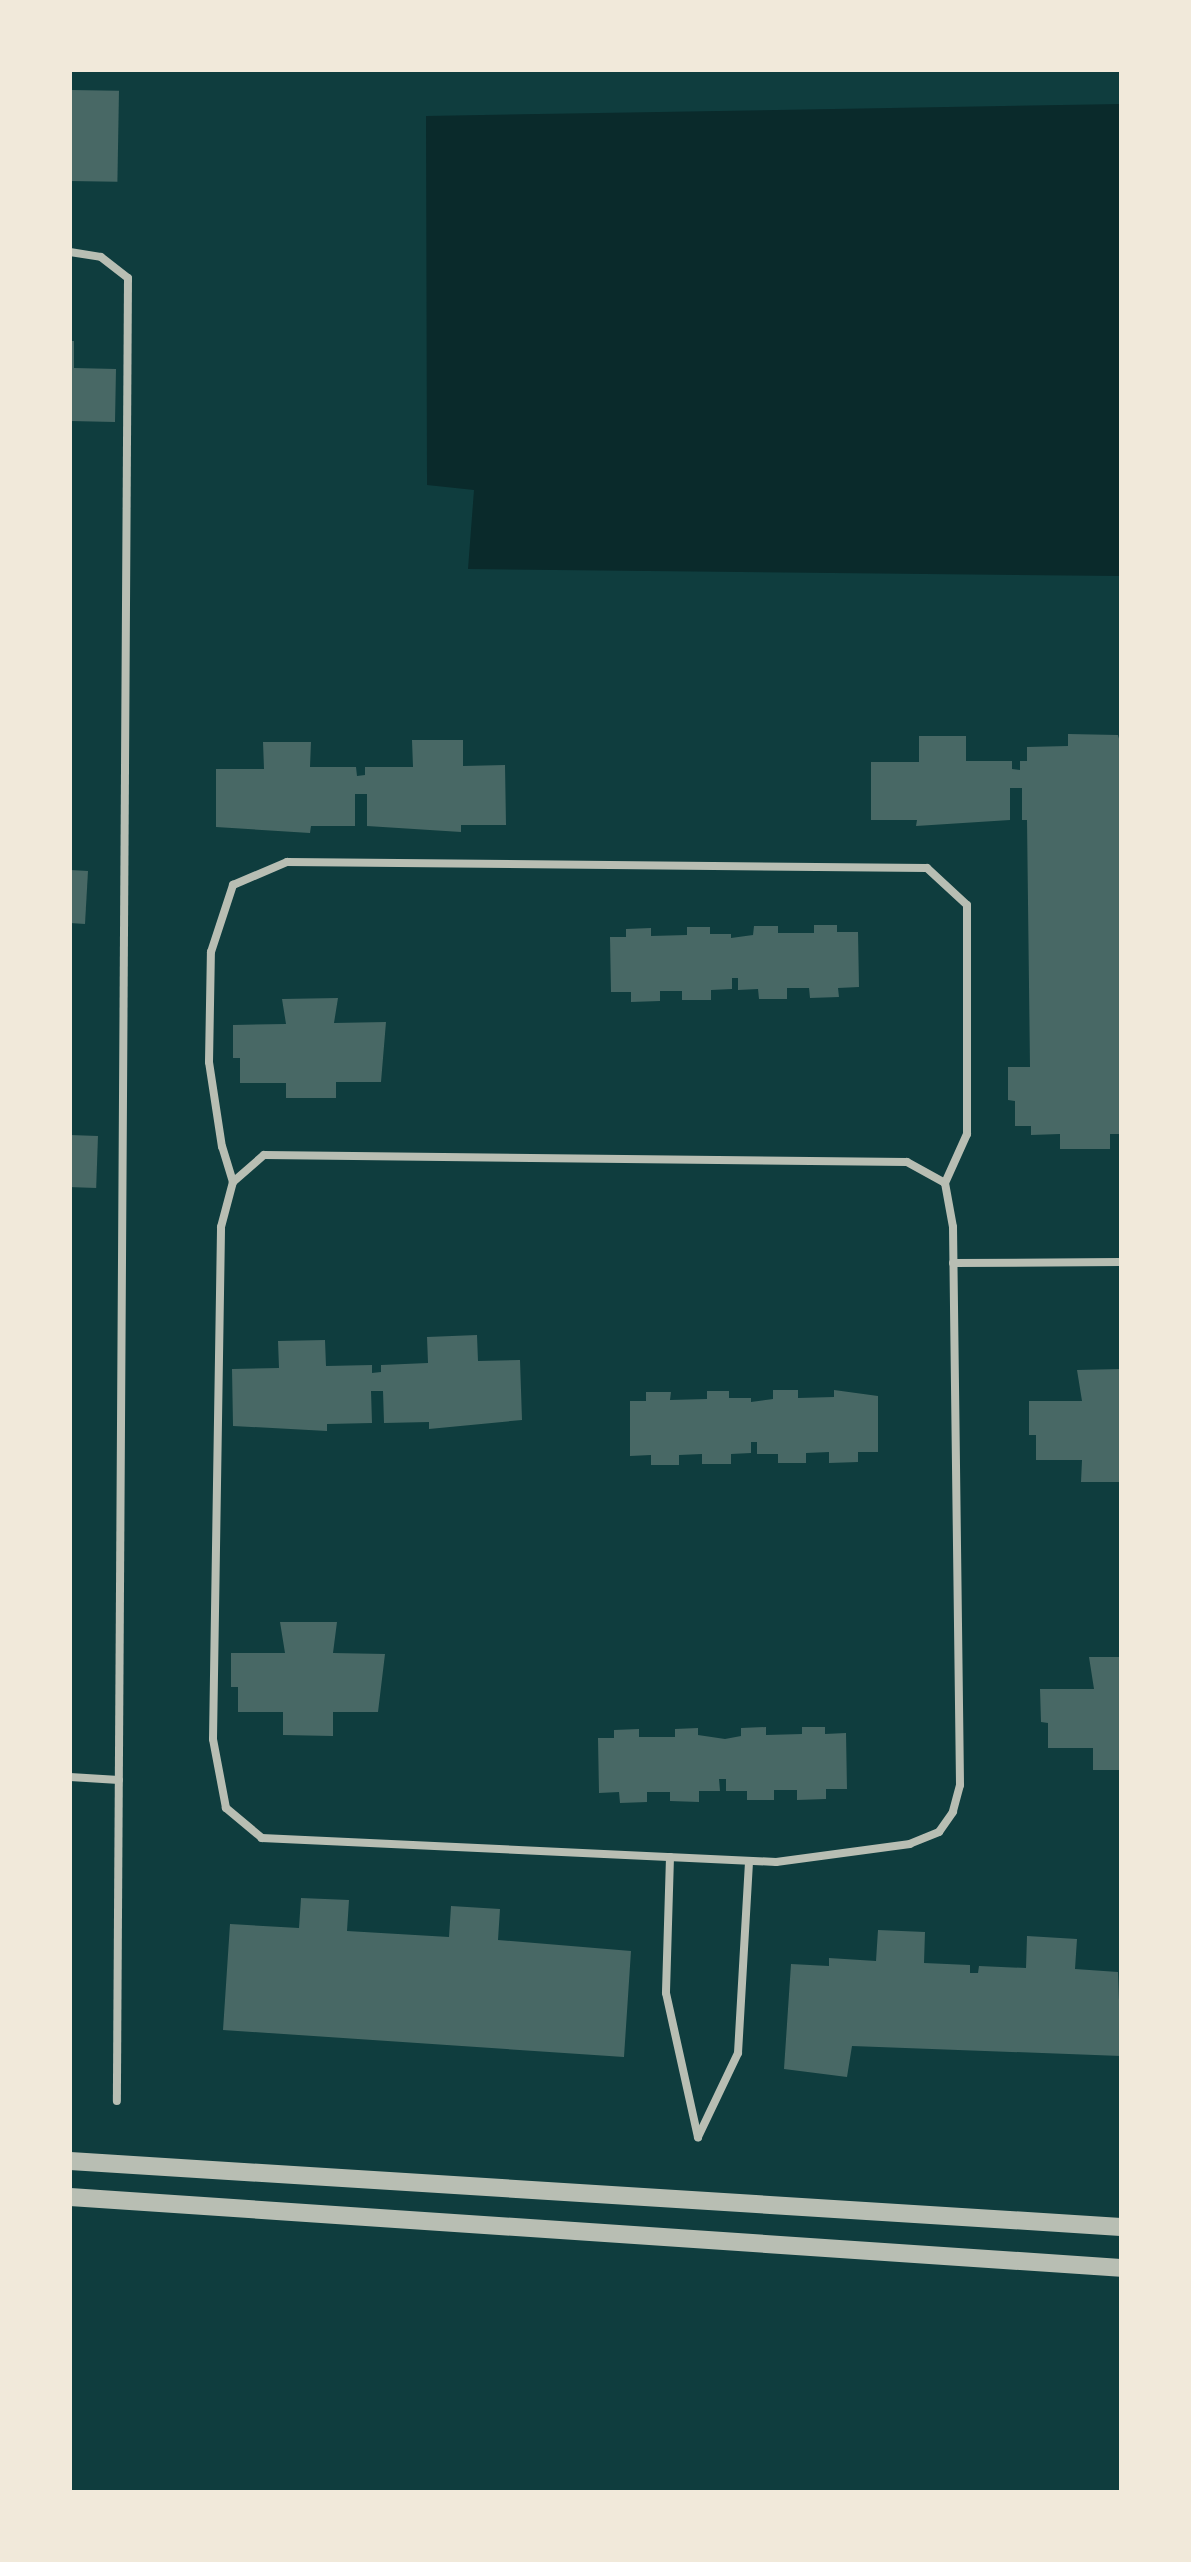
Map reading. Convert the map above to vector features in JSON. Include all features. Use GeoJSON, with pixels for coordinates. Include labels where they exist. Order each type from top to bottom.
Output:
{"type":"FeatureCollection","features":[{"type":"Feature","properties":{"kind":"street"},"geometry":{"type":"LineString","coordinates":[[70,2160],[1121,2227]]}},
{"type":"Feature","properties":{"kind":"street"},"geometry":{"type":"LineString","coordinates":[[70,2196],[1121,2268]]}},
{"type":"Feature","properties":{"kind":"lane"},"geometry":{"type":"LineString","coordinates":[[70,252],[102,257],[128,278],[117,2101]]}},
{"type":"Feature","properties":{"kind":"lane"},"geometry":{"type":"LineString","coordinates":[[287,862],[927,868],[967,905],[967,1134],[945,1184],[953,1263],[960,1785],[953,1812],[939,1832],[910,1844],[776,1862],[262,1838],[226,1808],[213,1739],[222,1226],[233,1182],[222,1147],[209,1062],[211,952],[233,885],[287,862]]}},
{"type":"Feature","properties":{"kind":"lane"},"geometry":{"type":"LineString","coordinates":[[233,1182],[264,1155],[907,1162],[945,1184]]}},
{"type":"Feature","properties":{"kind":"lane"},"geometry":{"type":"LineString","coordinates":[[953,1263],[1121,1262]]}},
{"type":"Feature","properties":{"kind":"lane"},"geometry":{"type":"LineString","coordinates":[[70,1777],[119,1780]]}},
{"type":"Feature","properties":{"kind":"lane"},"geometry":{"type":"LineString","coordinates":[[670,1857],[666,1993],[698,2137],[738,2053],[748,1861]]}},
{"type":"Feature","properties":{"kind":"water"},"geometry":{"type":"Polygon","coordinates":[[[1121,104],[1120,576],[468,569],[474,490],[427,485],[426,116],[1121,104]]]}},
{"type":"Feature","properties":{"kind":"building"},"geometry":{"type":"Polygon","coordinates":[[[70,90],[119,91],[117,182],[70,181],[70,90]]]}},
{"type":"Feature","properties":{"kind":"building"},"geometry":{"type":"Polygon","coordinates":[[[70,341],[74,341],[74,368],[116,369],[115,422],[70,421],[70,341]]]}},
{"type":"Feature","properties":{"kind":"building"},"geometry":{"type":"Polygon","coordinates":[[[1068,734],[1118,735],[1121,746],[1121,1134],[1110,1134],[1110,1149],[1060,1149],[1060,1134],[1031,1135],[1031,1126],[1015,1126],[1015,1101],[1008,1100],[1008,1067],[1030,1067],[1027,820],[1022,820],[1022,788],[1010,788],[1010,820],[916,826],[917,820],[871,820],[871,762],[919,762],[919,736],[966,736],[966,761],[1012,761],[1012,769],[1020,770],[1020,761],[1027,761],[1027,747],[1068,746],[1068,734]]]}},
{"type":"Feature","properties":{"kind":"building"},"geometry":{"type":"Polygon","coordinates":[[[412,740],[463,740],[463,766],[505,765],[506,825],[461,825],[461,832],[367,826],[367,794],[355,794],[355,826],[311,826],[310,833],[216,827],[216,769],[264,769],[263,742],[311,742],[310,767],[356,767],[357,776],[365,775],[365,767],[413,767],[412,740]]]}},
{"type":"Feature","properties":{"kind":"building"},"geometry":{"type":"Polygon","coordinates":[[[70,870],[88,871],[85,924],[70,923],[70,870]]]}},
{"type":"Feature","properties":{"kind":"building"},"geometry":{"type":"Polygon","coordinates":[[[814,925],[837,925],[837,932],[858,932],[859,987],[838,988],[839,997],[810,998],[809,988],[787,988],[787,999],[759,999],[758,989],[738,990],[738,978],[732,978],[732,989],[711,990],[711,1000],[682,1000],[682,991],[660,991],[660,1001],[631,1002],[631,992],[611,992],[610,937],[626,937],[626,929],[651,928],[651,936],[687,935],[687,927],[710,927],[710,934],[731,934],[731,938],[753,935],[754,926],[778,926],[778,933],[814,933],[814,925]]]}},
{"type":"Feature","properties":{"kind":"building"},"geometry":{"type":"Polygon","coordinates":[[[338,998],[334,1023],[386,1022],[381,1082],[336,1082],[336,1098],[286,1098],[286,1083],[240,1083],[240,1058],[233,1058],[233,1025],[286,1024],[282,999],[338,998]]]}},
{"type":"Feature","properties":{"kind":"building"},"geometry":{"type":"Polygon","coordinates":[[[70,1135],[98,1136],[96,1188],[70,1187],[70,1135]]]}},
{"type":"Feature","properties":{"kind":"building"},"geometry":{"type":"Polygon","coordinates":[[[477,1335],[478,1361],[520,1360],[522,1420],[429,1429],[429,1422],[384,1423],[383,1391],[371,1391],[372,1423],[327,1424],[327,1431],[233,1426],[232,1369],[279,1368],[278,1341],[325,1340],[326,1366],[372,1365],[372,1373],[381,1372],[381,1365],[428,1363],[427,1337],[477,1335]]]}},
{"type":"Feature","properties":{"kind":"building"},"geometry":{"type":"Polygon","coordinates":[[[1121,1369],[1121,1482],[1081,1482],[1082,1460],[1036,1460],[1036,1435],[1029,1435],[1029,1401],[1082,1401],[1077,1370],[1121,1369]]]}},
{"type":"Feature","properties":{"kind":"building"},"geometry":{"type":"Polygon","coordinates":[[[773,1390],[798,1390],[798,1398],[834,1397],[834,1390],[878,1396],[878,1452],[858,1452],[858,1462],[829,1463],[829,1452],[806,1453],[806,1463],[778,1463],[778,1454],[757,1454],[757,1442],[751,1442],[751,1453],[731,1454],[731,1464],[702,1464],[702,1454],[679,1455],[679,1465],[651,1465],[651,1455],[630,1456],[630,1401],[646,1401],[646,1392],[671,1392],[670,1400],[707,1399],[707,1391],[729,1391],[729,1398],[751,1398],[751,1402],[773,1399],[773,1390]]]}},
{"type":"Feature","properties":{"kind":"building"},"geometry":{"type":"Polygon","coordinates":[[[280,1622],[337,1622],[333,1653],[385,1654],[378,1712],[333,1712],[333,1736],[283,1735],[283,1712],[238,1712],[238,1687],[231,1687],[231,1653],[285,1653],[280,1622]]]}},
{"type":"Feature","properties":{"kind":"building"},"geometry":{"type":"Polygon","coordinates":[[[1089,1657],[1121,1657],[1121,1770],[1093,1770],[1093,1748],[1048,1748],[1048,1723],[1041,1722],[1040,1689],[1094,1689],[1089,1657]]]}},
{"type":"Feature","properties":{"kind":"building"},"geometry":{"type":"Polygon","coordinates":[[[766,1727],[766,1735],[802,1734],[802,1727],[825,1727],[825,1734],[846,1733],[847,1789],[826,1789],[826,1799],[797,1800],[797,1790],[774,1790],[774,1800],[747,1800],[747,1791],[726,1791],[726,1779],[719,1779],[720,1791],[699,1791],[699,1802],[670,1801],[670,1792],[647,1792],[647,1802],[620,1803],[619,1792],[599,1793],[598,1738],[614,1738],[614,1730],[639,1729],[639,1737],[675,1737],[675,1729],[698,1728],[698,1735],[725,1739],[741,1736],[741,1728],[766,1727]]]}},
{"type":"Feature","properties":{"kind":"building"},"geometry":{"type":"Polygon","coordinates":[[[301,1898],[349,1900],[347,1931],[449,1937],[451,1906],[500,1909],[498,1940],[631,1951],[624,2057],[223,2030],[230,1924],[299,1928],[301,1898]]]}},
{"type":"Feature","properties":{"kind":"building"},"geometry":{"type":"Polygon","coordinates":[[[878,1930],[925,1932],[924,1963],[970,1965],[970,1973],[978,1973],[979,1966],[1026,1968],[1027,1936],[1077,1939],[1075,1969],[1118,1972],[1121,2056],[852,2046],[847,2077],[784,2069],[791,1964],[829,1966],[829,1958],[876,1961],[878,1930]]]}}]}
